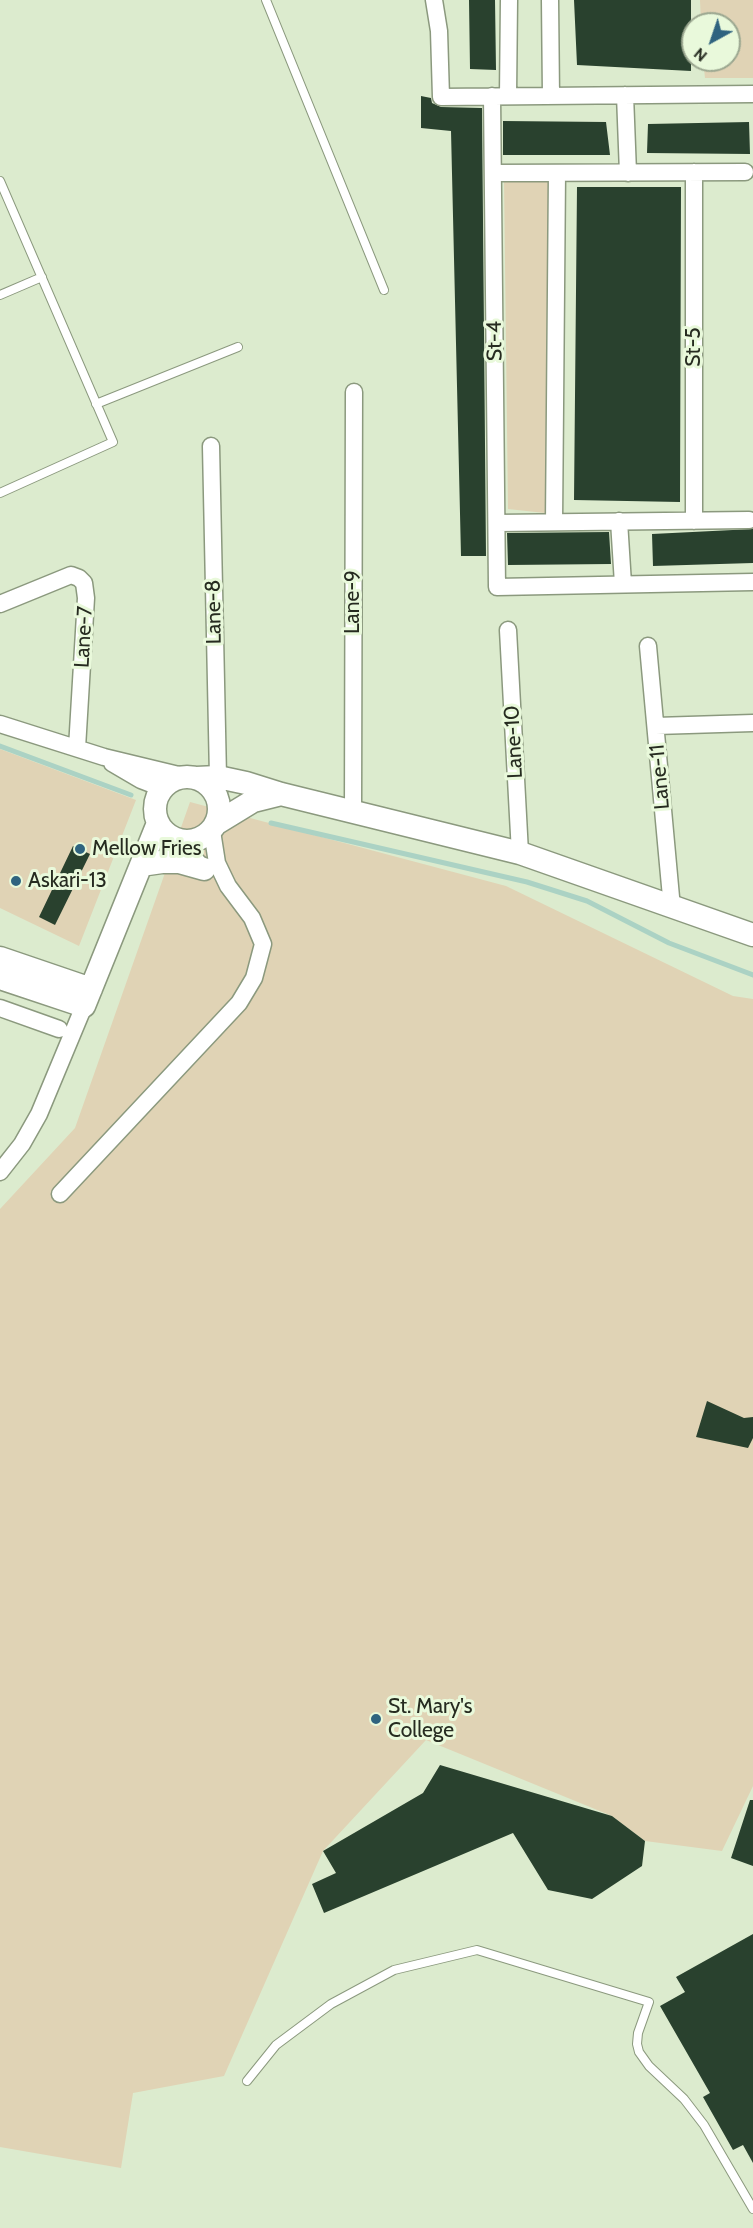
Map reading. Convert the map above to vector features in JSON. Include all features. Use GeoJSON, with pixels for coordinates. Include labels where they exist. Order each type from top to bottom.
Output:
{"type":"FeatureCollection","features":[{"type":"Feature","properties":{"kind":"street"},"geometry":{"type":"LineString","coordinates":[[434,0],[439,31],[441,97],[753,94]]}},
{"type":"Feature","properties":{"kind":"street","name":"St-4"},"geometry":{"type":"LineString","coordinates":[[509,0],[493,173],[497,587],[623,584]]}},
{"type":"Feature","properties":{"kind":"street"},"geometry":{"type":"LineString","coordinates":[[550,0],[551,96]]}},
{"type":"Feature","properties":{"kind":"street"},"geometry":{"type":"LineString","coordinates":[[625,95],[628,173]]}},
{"type":"Feature","properties":{"kind":"street","name":"St-5"},"geometry":{"type":"LineString","coordinates":[[694,172],[694,521]]}},
{"type":"Feature","properties":{"kind":"street"},"geometry":{"type":"LineString","coordinates":[[493,173],[745,172]]}},
{"type":"Feature","properties":{"kind":"street"},"geometry":{"type":"LineString","coordinates":[[554,522],[557,173]]}},
{"type":"Feature","properties":{"kind":"street","name":"Lane-9"},"geometry":{"type":"LineString","coordinates":[[353,811],[354,392]]}},
{"type":"Feature","properties":{"kind":"street","name":"Lane-8"},"geometry":{"type":"LineString","coordinates":[[200,777],[211,446]]}},
{"type":"Feature","properties":{"kind":"street"},"geometry":{"type":"LineString","coordinates":[[497,523],[749,520]]}},
{"type":"Feature","properties":{"kind":"street"},"geometry":{"type":"LineString","coordinates":[[619,521],[623,584],[753,582]]}},
{"type":"Feature","properties":{"kind":"street","name":"Lane-7"},"geometry":{"type":"LineString","coordinates":[[0,604],[71,575],[84,583],[86,598],[77,748]]}},
{"type":"Feature","properties":{"kind":"street","name":"Lane-10"},"geometry":{"type":"LineString","coordinates":[[508,630],[520,853]]}},
{"type":"Feature","properties":{"kind":"street","name":"Lane-11"},"geometry":{"type":"LineString","coordinates":[[648,646],[672,908]]}},
{"type":"Feature","properties":{"kind":"street"},"geometry":{"type":"LineString","coordinates":[[656,726],[753,723]]}},
{"type":"Feature","properties":{"kind":"street"},"geometry":{"type":"LineString","coordinates":[[0,724],[104,757],[200,777],[246,783],[281,794],[520,853],[753,935]]}},
{"type":"Feature","properties":{"kind":"street"},"geometry":{"type":"LineString","coordinates":[[104,757],[125,772],[162,788]]}},
{"type":"Feature","properties":{"kind":"street"},"geometry":{"type":"LineString","coordinates":[[200,777],[169,782],[162,788],[155,805],[158,823],[169,836],[178,840],[196,840],[253,801],[281,794]]}},
{"type":"Feature","properties":{"kind":"street"},"geometry":{"type":"LineString","coordinates":[[60,1194],[239,1003],[254,978],[263,944],[252,918],[228,886],[217,863],[214,827],[219,805],[216,796],[200,777]]}},
{"type":"Feature","properties":{"kind":"street"},"geometry":{"type":"LineString","coordinates":[[3,1165],[22,1144],[39,1114],[158,823]]}},
{"type":"Feature","properties":{"kind":"street"},"geometry":{"type":"LineString","coordinates":[[178,840],[204,869],[228,886]]}},
{"type":"Feature","properties":{"kind":"street"},"geometry":{"type":"LineString","coordinates":[[141,865],[179,862],[204,869]]}},
{"type":"Feature","properties":{"kind":"street"},"geometry":{"type":"LineString","coordinates":[[0,958],[88,997]]}},
{"type":"Feature","properties":{"kind":"street"},"geometry":{"type":"LineString","coordinates":[[0,978],[88,997]]}},
{"type":"Feature","properties":{"kind":"street"},"geometry":{"type":"LineString","coordinates":[[0,1008],[59,1029]]}},
{"type":"Feature","properties":{"kind":"lane"},"geometry":{"type":"LineString","coordinates":[[266,0],[384,290]]}},
{"type":"Feature","properties":{"kind":"lane"},"geometry":{"type":"LineString","coordinates":[[0,181],[113,442],[0,493]]}},
{"type":"Feature","properties":{"kind":"lane"},"geometry":{"type":"LineString","coordinates":[[0,296],[42,278]]}},
{"type":"Feature","properties":{"kind":"lane"},"geometry":{"type":"LineString","coordinates":[[96,404],[238,347]]}},
{"type":"Feature","properties":{"kind":"lane"},"geometry":{"type":"LineString","coordinates":[[247,2081],[276,2045],[331,2004],[394,1970],[477,1950],[649,2002],[638,2033],[639,2052],[649,2066],[684,2099],[704,2125],[753,2209]]}},
{"type":"Feature","properties":{"kind":"shaded area"},"geometry":{"type":"Polygon","coordinates":[[[700,0],[753,0],[753,78],[705,78],[704,72],[741,72],[741,12],[700,12],[700,0]]]}},
{"type":"Feature","properties":{"kind":"shaded area"},"geometry":{"type":"Polygon","coordinates":[[[504,180],[551,181],[545,513],[508,509],[504,180]]]}},
{"type":"Feature","properties":{"kind":"shaded area"},"geometry":{"type":"Polygon","coordinates":[[[0,749],[136,800],[79,946],[0,908],[0,749]]]}},
{"type":"Feature","properties":{"kind":"shaded area","name":"St. Mary's College"},"geometry":{"type":"Polygon","coordinates":[[[190,802],[506,886],[733,996],[753,999],[753,1786],[722,1851],[645,1841],[612,1816],[426,1740],[323,1851],[224,2076],[133,2093],[121,2168],[0,2147],[0,1209],[75,1128],[190,802]]]}},
{"type":"Feature","properties":{"kind":"building"},"geometry":{"type":"Polygon","coordinates":[[[469,0],[495,0],[496,70],[470,69],[469,0]]]}},
{"type":"Feature","properties":{"kind":"building"},"geometry":{"type":"Polygon","coordinates":[[[574,0],[691,0],[691,12],[681,12],[681,70],[577,65],[574,0]]]}},
{"type":"Feature","properties":{"kind":"building"},"geometry":{"type":"Polygon","coordinates":[[[421,96],[431,98],[432,103],[441,107],[482,108],[486,556],[461,556],[451,131],[421,128],[421,96]]]}},
{"type":"Feature","properties":{"kind":"building"},"geometry":{"type":"Polygon","coordinates":[[[503,121],[606,122],[610,155],[503,155],[503,121]]]}},
{"type":"Feature","properties":{"kind":"building"},"geometry":{"type":"Polygon","coordinates":[[[749,122],[750,154],[647,153],[648,124],[749,122]]]}},
{"type":"Feature","properties":{"kind":"building"},"geometry":{"type":"Polygon","coordinates":[[[577,187],[681,187],[680,502],[574,500],[577,187]]]}},
{"type":"Feature","properties":{"kind":"building"},"geometry":{"type":"Polygon","coordinates":[[[753,529],[753,563],[653,566],[652,534],[753,529]]]}},
{"type":"Feature","properties":{"kind":"building"},"geometry":{"type":"Polygon","coordinates":[[[609,532],[611,564],[508,565],[507,533],[609,532]]]}},
{"type":"Feature","properties":{"kind":"building"},"geometry":{"type":"Polygon","coordinates":[[[73,846],[90,854],[55,925],[39,917],[73,846]]]}},
{"type":"Feature","properties":{"kind":"building"},"geometry":{"type":"Polygon","coordinates":[[[707,1401],[744,1418],[753,1417],[753,1438],[748,1448],[696,1437],[707,1401]]]}},
{"type":"Feature","properties":{"kind":"building"},"geometry":{"type":"Polygon","coordinates":[[[440,1765],[612,1816],[645,1841],[642,1866],[592,1899],[548,1890],[513,1833],[324,1913],[312,1884],[336,1873],[323,1851],[423,1793],[440,1765]]]}},
{"type":"Feature","properties":{"kind":"building"},"geometry":{"type":"Polygon","coordinates":[[[750,1800],[753,1800],[753,1866],[731,1858],[750,1800]]]}},
{"type":"Feature","properties":{"kind":"building"},"geometry":{"type":"Polygon","coordinates":[[[753,1934],[753,2163],[743,2145],[733,2150],[703,2097],[710,2093],[660,2006],[685,1992],[676,1977],[753,1934]]]}},
{"type":"Feature","properties":{"kind":"waterway"},"geometry":{"type":"LineString","coordinates":[[0,746],[131,795]]}},
{"type":"Feature","properties":{"kind":"waterway"},"geometry":{"type":"LineString","coordinates":[[271,823],[527,882],[587,901],[669,943],[753,975]]}},
{"type":"Feature","properties":{"kind":"place","name":"Mellow Fries"},"geometry":{"type":"Point","coordinates":[80,849]}},
{"type":"Feature","properties":{"kind":"place","name":"Askari-13"},"geometry":{"type":"Point","coordinates":[16,881]}},
{"type":"Feature","properties":{"kind":"place","name":"St. Mary's College"},"geometry":{"type":"Point","coordinates":[376,1719]}}]}
